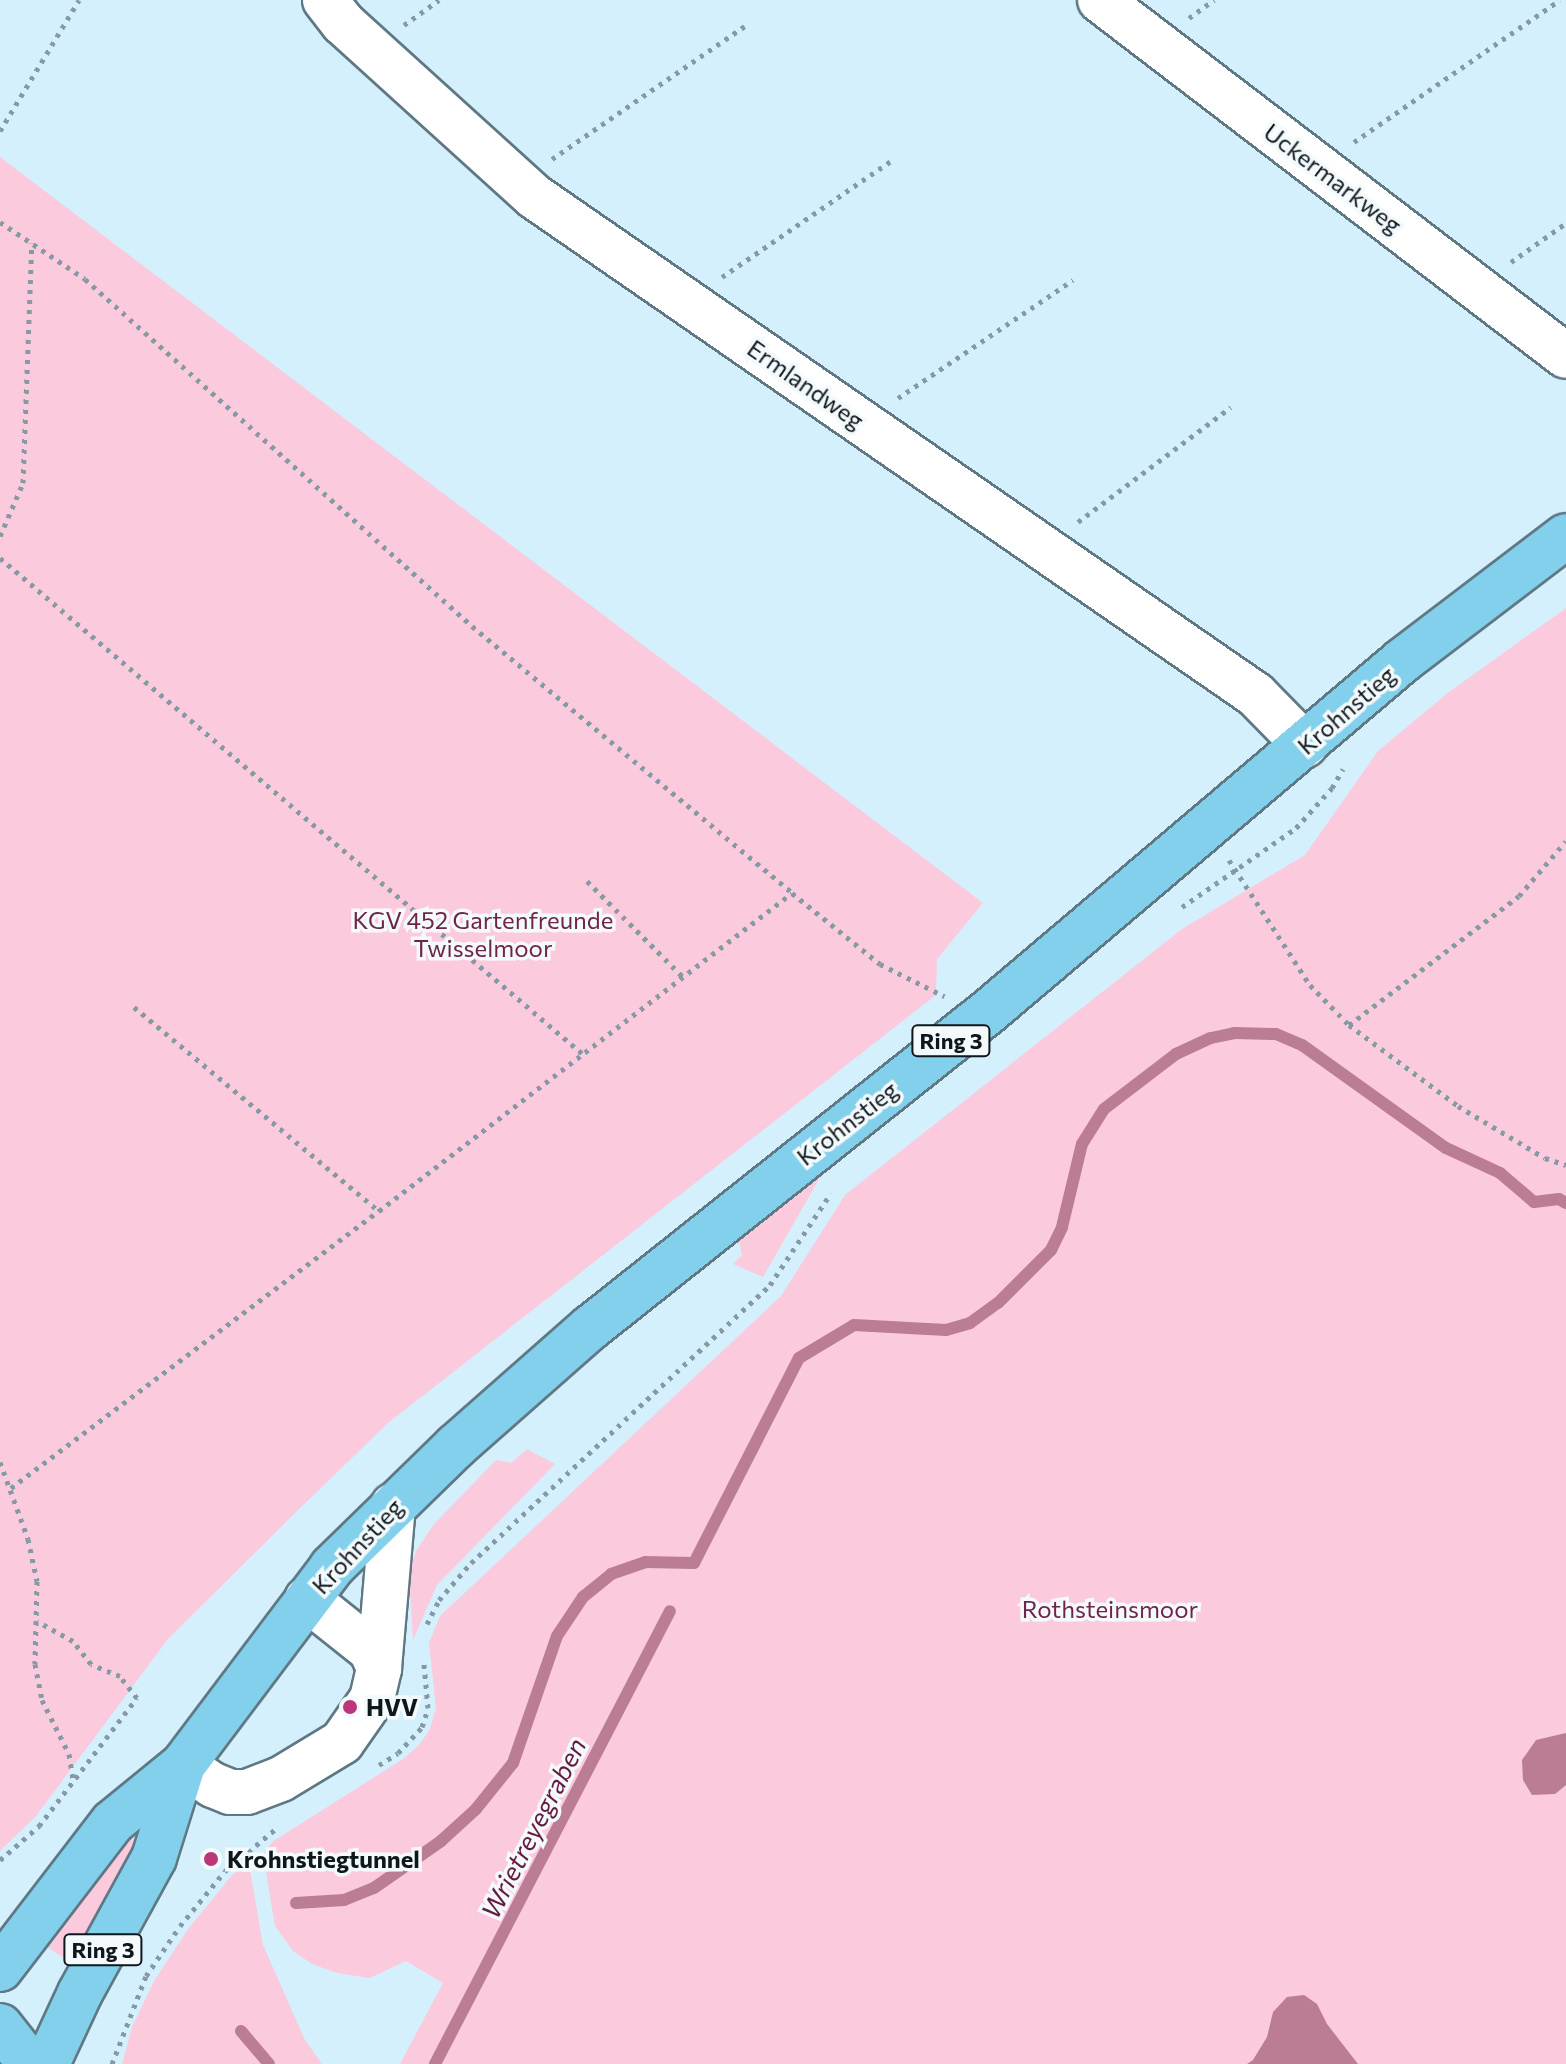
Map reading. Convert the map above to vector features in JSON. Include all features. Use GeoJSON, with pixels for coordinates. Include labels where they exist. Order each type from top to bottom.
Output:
{"type":"FeatureCollection","features":[{"type":"Feature","properties":{"kind":"main road","name":"Krohnstieg"},"geometry":{"type":"LineString","coordinates":[[0,1969],[113,1822],[183,1765],[332,1567],[393,1506],[590,1328],[988,1012],[1209,829],[1402,661],[1566,536]]}},
{"type":"Feature","properties":{"kind":"main road","name":"Krohnstieg"},"geometry":{"type":"LineString","coordinates":[[48,2062],[154,1858],[183,1765]]}},
{"type":"Feature","properties":{"kind":"main road"},"geometry":{"type":"LineString","coordinates":[[0,2026],[48,2062]]}},
{"type":"Feature","properties":{"kind":"street","name":"Ermlandweg"},"geometry":{"type":"LineString","coordinates":[[325,0],[343,23],[519,182],[1256,695],[1305,745]]}},
{"type":"Feature","properties":{"kind":"street","name":"Uckermarkweg"},"geometry":{"type":"LineString","coordinates":[[1100,0],[1566,356]]}},
{"type":"Feature","properties":{"kind":"street"},"geometry":{"type":"LineString","coordinates":[[183,1765],[230,1792],[247,1792],[281,1779],[342,1742],[372,1699],[379,1668],[393,1506]]}},
{"type":"Feature","properties":{"kind":"street"},"geometry":{"type":"LineString","coordinates":[[307,1599],[371,1650],[379,1668]]}},
{"type":"Feature","properties":{"kind":"path"},"geometry":{"type":"LineString","coordinates":[[0,131],[79,0]]}},
{"type":"Feature","properties":{"kind":"path"},"geometry":{"type":"LineString","coordinates":[[1318,167],[1560,0]]}},
{"type":"Feature","properties":{"kind":"path"},"geometry":{"type":"LineString","coordinates":[[519,182],[745,26]]}},
{"type":"Feature","properties":{"kind":"path"},"geometry":{"type":"LineString","coordinates":[[686,301],[892,160]]}},
{"type":"Feature","properties":{"kind":"path"},"geometry":{"type":"LineString","coordinates":[[0,222],[85,279],[472,626],[880,964],[932,992],[988,1012]]}},
{"type":"Feature","properties":{"kind":"path"},"geometry":{"type":"LineString","coordinates":[[1475,287],[1566,223]]}},
{"type":"Feature","properties":{"kind":"path"},"geometry":{"type":"LineString","coordinates":[[0,536],[23,483],[32,243]]}},
{"type":"Feature","properties":{"kind":"path"},"geometry":{"type":"LineString","coordinates":[[862,422],[1073,280]]}},
{"type":"Feature","properties":{"kind":"path"},"geometry":{"type":"LineString","coordinates":[[1044,548],[1231,407]]}},
{"type":"Feature","properties":{"kind":"path"},"geometry":{"type":"LineString","coordinates":[[0,558],[584,1055]]}},
{"type":"Feature","properties":{"kind":"path"},"geometry":{"type":"LineString","coordinates":[[1173,913],[1296,828],[1332,788],[1345,766]]}},
{"type":"Feature","properties":{"kind":"path"},"geometry":{"type":"LineString","coordinates":[[1209,829],[1310,985],[1349,1025],[1458,1106],[1545,1158],[1566,1165]]}},
{"type":"Feature","properties":{"kind":"path"},"geometry":{"type":"LineString","coordinates":[[1349,1025],[1519,896],[1566,841]]}},
{"type":"Feature","properties":{"kind":"path"},"geometry":{"type":"LineString","coordinates":[[587,881],[684,978]]}},
{"type":"Feature","properties":{"kind":"path"},"geometry":{"type":"LineString","coordinates":[[11,1488],[584,1055],[792,893]]}},
{"type":"Feature","properties":{"kind":"path"},"geometry":{"type":"LineString","coordinates":[[134,1007],[379,1211]]}},
{"type":"Feature","properties":{"kind":"path"},"geometry":{"type":"LineString","coordinates":[[423,1635],[439,1600],[471,1563],[770,1285],[835,1187]]}},
{"type":"Feature","properties":{"kind":"path"},"geometry":{"type":"LineString","coordinates":[[0,1462],[11,1488],[37,1581],[35,1664],[42,1700],[69,1754],[74,1773],[71,1785]]}},
{"type":"Feature","properties":{"kind":"path"},"geometry":{"type":"LineString","coordinates":[[0,1860],[39,1826],[137,1698],[120,1676],[91,1664],[73,1641],[37,1621]]}},
{"type":"Feature","properties":{"kind":"path"},"geometry":{"type":"LineString","coordinates":[[374,1768],[398,1753],[422,1727],[428,1708],[423,1660]]}},
{"type":"Feature","properties":{"kind":"path"},"geometry":{"type":"LineString","coordinates":[[112,2064],[125,2023],[146,1976],[180,1926],[225,1871],[253,1844],[287,1821]]}},
{"type":"Feature","properties":{"kind":"green space","name":"KGV 452 Gartenfreunde Twisselmoor"},"geometry":{"type":"Polygon","coordinates":[[[0,157],[983,903],[937,959],[936,995],[388,1423],[168,1639],[36,1816],[0,1851],[0,157]]]}},
{"type":"Feature","properties":{"kind":"green space","name":"Rothsteinsmoor"},"geometry":{"type":"Polygon","coordinates":[[[1566,608],[1566,2064],[400,2064],[443,1983],[406,1961],[370,1978],[337,1973],[312,1964],[293,1951],[275,1926],[263,1854],[272,1842],[403,1759],[419,1745],[429,1731],[436,1708],[429,1643],[440,1616],[781,1296],[845,1195],[1182,929],[1305,855],[1378,751],[1449,692],[1566,608]]]}},
{"type":"Feature","properties":{"kind":"green space"},"geometry":{"type":"Polygon","coordinates":[[[826,1167],[763,1277],[733,1264],[742,1255],[738,1237],[826,1167]]]}},
{"type":"Feature","properties":{"kind":"green space"},"geometry":{"type":"Polygon","coordinates":[[[527,1449],[555,1464],[437,1585],[413,1640],[409,1572],[416,1551],[434,1524],[496,1460],[511,1463],[527,1449]]]}},
{"type":"Feature","properties":{"kind":"green space"},"geometry":{"type":"Polygon","coordinates":[[[131,1835],[137,1845],[72,1963],[44,1945],[123,1838],[131,1835]]]}},
{"type":"Feature","properties":{"kind":"green space"},"geometry":{"type":"Polygon","coordinates":[[[249,1864],[263,1945],[305,2040],[322,2064],[122,2064],[132,2027],[154,1981],[188,1929],[232,1875],[249,1864]]]}},
{"type":"Feature","properties":{"kind":"shaded area"},"geometry":{"type":"Polygon","coordinates":[[[1566,1733],[1566,1785],[1555,1794],[1532,1795],[1523,1780],[1522,1760],[1536,1740],[1566,1733]]]}},
{"type":"Feature","properties":{"kind":"shaded area"},"geometry":{"type":"Polygon","coordinates":[[[1304,1995],[1317,2004],[1327,2024],[1358,2064],[1247,2064],[1253,2060],[1267,2037],[1273,2012],[1287,1997],[1304,1995]]]}},
{"type":"Feature","properties":{"kind":"waterway"},"geometry":{"type":"LineString","coordinates":[[296,1903],[344,1900],[374,1888],[441,1841],[476,1809],[513,1763],[557,1636],[583,1597],[611,1574],[645,1562],[694,1563],[799,1358],[854,1325],[946,1330],[970,1323],[998,1303],[1051,1250],[1062,1227],[1082,1144],[1104,1109],[1176,1054],[1211,1038],[1234,1033],[1276,1034],[1302,1045],[1446,1148],[1500,1173],[1534,1202],[1559,1199],[1566,1203]]}},
{"type":"Feature","properties":{"kind":"waterway","name":"Wrietreyegraben"},"geometry":{"type":"LineString","coordinates":[[435,2064],[670,1611]]}},
{"type":"Feature","properties":{"kind":"waterway"},"geometry":{"type":"LineString","coordinates":[[241,2031],[269,2064]]}},
{"type":"Feature","properties":{"kind":"place","name":"HVV"},"geometry":{"type":"Point","coordinates":[350,1707]}},
{"type":"Feature","properties":{"kind":"place","name":"Krohnstiegtunnel"},"geometry":{"type":"Point","coordinates":[211,1859]}}]}
